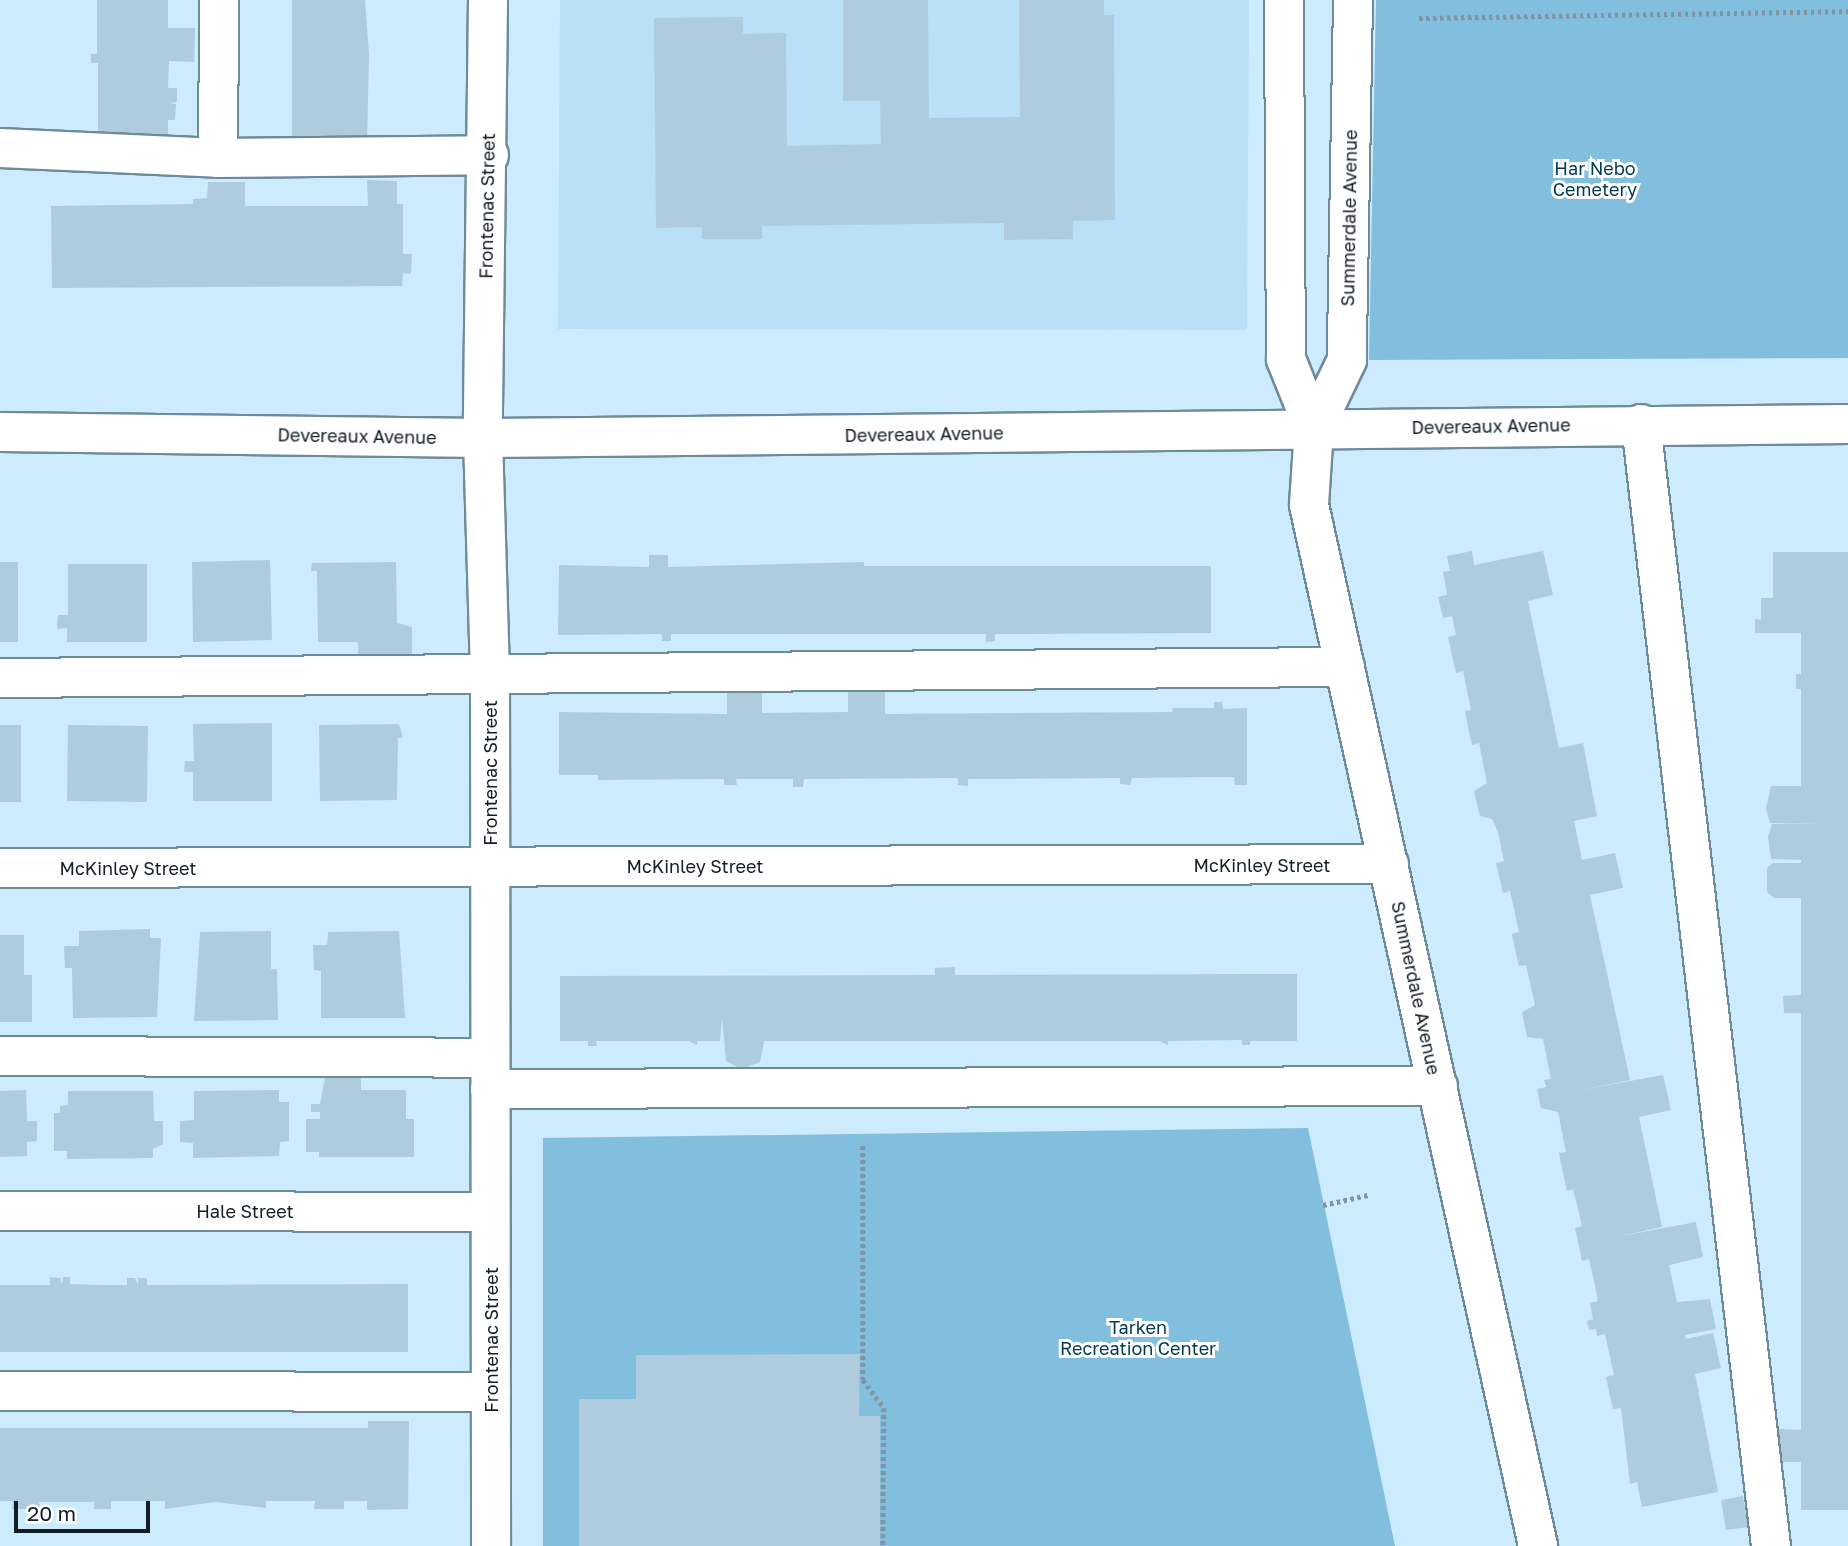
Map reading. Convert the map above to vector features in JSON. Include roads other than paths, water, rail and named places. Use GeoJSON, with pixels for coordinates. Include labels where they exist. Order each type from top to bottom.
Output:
{"type":"FeatureCollection","features":[{"type":"Feature","properties":{"kind":"street"},"geometry":{"type":"LineString","coordinates":[[218,158],[219,0]]}},
{"type":"Feature","properties":{"kind":"street","name":"Frontenac Street"},"geometry":{"type":"LineString","coordinates":[[488,0],[489,155],[482,438],[490,674],[491,1546]]}},
{"type":"Feature","properties":{"kind":"street","name":"Summerdale Avenue"},"geometry":{"type":"LineString","coordinates":[[1284,0],[1286,359],[1314,429]]}},
{"type":"Feature","properties":{"kind":"street","name":"Summerdale Avenue"},"geometry":{"type":"LineString","coordinates":[[1353,0],[1347,359],[1314,429],[1309,505],[1538,1546]]}},
{"type":"Feature","properties":{"kind":"street"},"geometry":{"type":"LineString","coordinates":[[0,148],[218,158],[489,155]]}},
{"type":"Feature","properties":{"kind":"street"},"geometry":{"type":"LineString","coordinates":[[1641,424],[1771,1546]]}},
{"type":"Feature","properties":{"kind":"street","name":"Devereaux Avenue"},"geometry":{"type":"LineString","coordinates":[[0,432],[482,438],[1641,424],[1848,424]]}},
{"type":"Feature","properties":{"kind":"street"},"geometry":{"type":"LineString","coordinates":[[0,678],[1345,667]]}},
{"type":"Feature","properties":{"kind":"street","name":"McKinley Street"},"geometry":{"type":"LineString","coordinates":[[0,868],[490,870],[1389,864]]}},
{"type":"Feature","properties":{"kind":"street"},"geometry":{"type":"LineString","coordinates":[[0,1056],[490,1073],[1438,1086]]}},
{"type":"Feature","properties":{"kind":"street","name":"Hale Street"},"geometry":{"type":"LineString","coordinates":[[0,1211],[490,1212]]}},
{"type":"Feature","properties":{"kind":"street"},"geometry":{"type":"LineString","coordinates":[[0,1391],[491,1392]]}},
{"type":"Feature","properties":{"kind":"park label","name":"Har Nebo Cemetery"},"geometry":{"type":"Point","coordinates":[1595,179]}},
{"type":"Feature","properties":{"kind":"park label","name":"Tarken Recreation Center"},"geometry":{"type":"Point","coordinates":[1138,1338]}}]}
